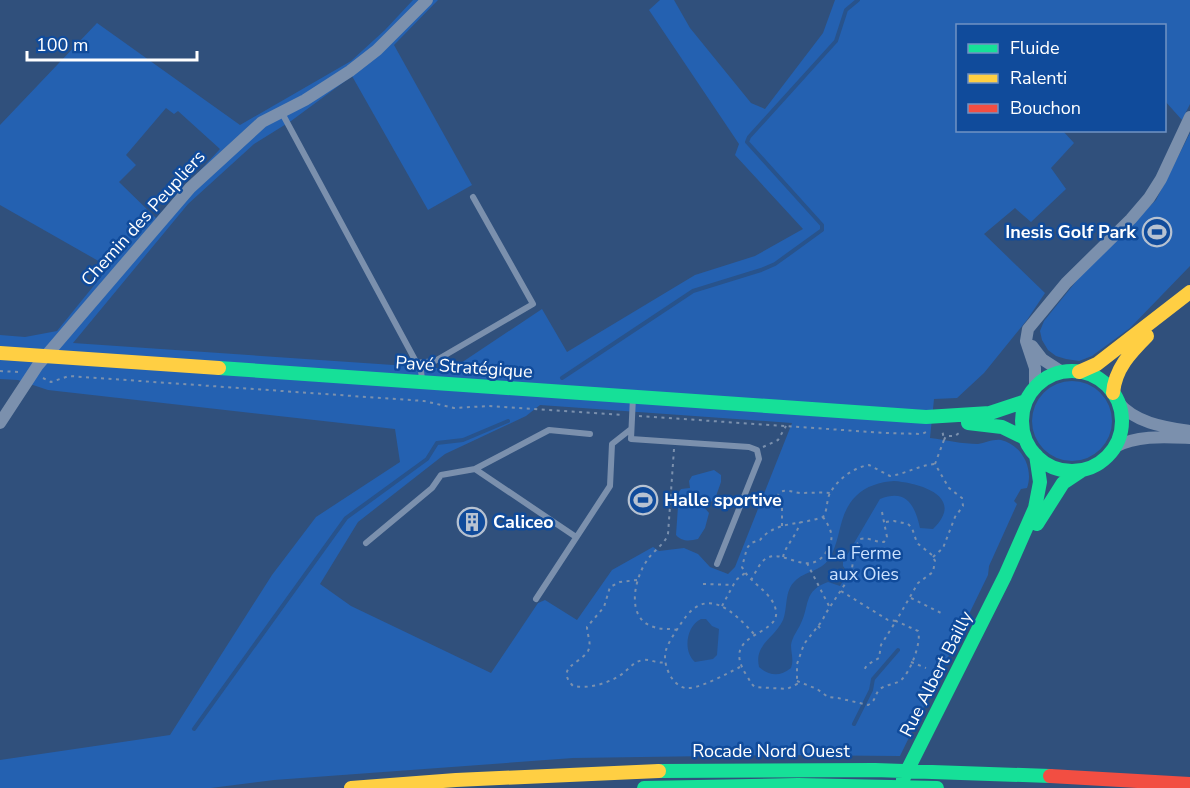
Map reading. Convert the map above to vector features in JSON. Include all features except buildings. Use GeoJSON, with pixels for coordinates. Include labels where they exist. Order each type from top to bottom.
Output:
{"type":"FeatureCollection","features":[{"type":"Feature","properties":{"kind":"main road"},"geometry":{"type":"LineString","coordinates":[[1079,372],[1104,359],[1190,293]]}},
{"type":"Feature","properties":{"kind":"main road"},"geometry":{"type":"LineString","coordinates":[[1116,397],[1096,377],[1079,372],[1062,372],[1047,378],[1035,388],[1026,401],[1022,419],[1025,438],[1036,455],[1046,464],[1058,469],[1071,471],[1084,469],[1102,461],[1115,447],[1121,428],[1122,415],[1116,397],[1114,379],[1120,367],[1141,342],[1190,293]]}},
{"type":"Feature","properties":{"kind":"main road","name":"Pavé Stratégique"},"geometry":{"type":"LineString","coordinates":[[0,353],[39,365],[422,382],[926,417],[1002,427],[1025,438]]}},
{"type":"Feature","properties":{"kind":"main road","name":"Pavé Stratégique"},"geometry":{"type":"LineString","coordinates":[[926,417],[996,413],[1012,409],[1026,401]]}},
{"type":"Feature","properties":{"kind":"main road","name":"Rue Albert Bailly"},"geometry":{"type":"LineString","coordinates":[[899,788],[1005,576],[1039,495],[1040,482],[1036,455]]}},
{"type":"Feature","properties":{"kind":"main road","name":"Rue Albert Bailly"},"geometry":{"type":"LineString","coordinates":[[1005,576],[1059,488],[1070,477],[1084,469]]}},
{"type":"Feature","properties":{"kind":"main road","name":"Rocade Nord Ouest"},"geometry":{"type":"LineString","coordinates":[[351,788],[555,774],[741,769],[938,771],[1190,784]]}},
{"type":"Feature","properties":{"kind":"main road","name":"Rocade Nord Ouest"},"geometry":{"type":"LineString","coordinates":[[644,788],[798,785],[937,788]]}},
{"type":"Feature","properties":{"kind":"street","name":"Chemin des Peupliers"},"geometry":{"type":"LineString","coordinates":[[0,423],[39,365],[190,188],[262,122],[350,71],[376,50],[427,0]]}},
{"type":"Feature","properties":{"kind":"street"},"geometry":{"type":"LineString","coordinates":[[1035,388],[1035,368],[1026,341],[1026,334],[1031,325],[1066,283],[1149,198],[1161,179],[1190,117]]}},
{"type":"Feature","properties":{"kind":"street"},"geometry":{"type":"LineString","coordinates":[[1031,325],[1029,336],[1035,352],[1048,364],[1062,372]]}},
{"type":"Feature","properties":{"kind":"street"},"geometry":{"type":"LineString","coordinates":[[1116,397],[1125,410],[1136,417],[1162,426],[1190,431]]}},
{"type":"Feature","properties":{"kind":"street"},"geometry":{"type":"LineString","coordinates":[[1115,447],[1127,441],[1146,438],[1190,438]]}},
{"type":"Feature","properties":{"kind":"lane"},"geometry":{"type":"LineString","coordinates":[[281,112],[421,371],[422,382]]}},
{"type":"Feature","properties":{"kind":"lane"},"geometry":{"type":"LineString","coordinates":[[416,363],[435,361],[533,304],[473,197]]}},
{"type":"Feature","properties":{"kind":"lane"},"geometry":{"type":"LineString","coordinates":[[633,397],[631,439],[749,447],[757,450],[759,459],[717,564]]}},
{"type":"Feature","properties":{"kind":"lane"},"geometry":{"type":"LineString","coordinates":[[536,599],[610,486],[612,444],[632,429]]}},
{"type":"Feature","properties":{"kind":"lane"},"geometry":{"type":"LineString","coordinates":[[366,543],[432,488],[441,475],[475,469],[549,430],[590,434]]}},
{"type":"Feature","properties":{"kind":"lane"},"geometry":{"type":"LineString","coordinates":[[475,469],[576,537]]}},
{"type":"Feature","properties":{"kind":"path"},"geometry":{"type":"LineString","coordinates":[[0,371],[39,365],[49,382],[72,376],[424,401],[454,408],[497,406],[922,434]]}},
{"type":"Feature","properties":{"kind":"path"},"geometry":{"type":"LineString","coordinates":[[944,420],[942,427],[944,440]]}},
{"type":"Feature","properties":{"kind":"path"},"geometry":{"type":"LineString","coordinates":[[757,450],[778,440],[786,426]]}},
{"type":"Feature","properties":{"kind":"path"},"geometry":{"type":"LineString","coordinates":[[935,464],[946,436],[955,436],[960,433]]}},
{"type":"Feature","properties":{"kind":"path"},"geometry":{"type":"LineString","coordinates":[[674,442],[668,534],[666,540],[648,558],[637,580],[635,611],[639,619],[654,627],[677,630]]}},
{"type":"Feature","properties":{"kind":"path"},"geometry":{"type":"LineString","coordinates":[[882,512],[888,532],[884,542],[880,543],[868,537],[860,539],[855,548],[851,575],[804,644],[797,664],[797,684],[787,689],[755,687],[740,667],[739,654],[747,640],[754,634],[767,629],[776,611],[773,604],[742,567],[751,543],[782,526],[823,517],[830,494],[855,468],[869,465],[890,477],[924,465],[935,464]]}},
{"type":"Feature","properties":{"kind":"path"},"geometry":{"type":"LineString","coordinates":[[933,557],[943,548],[955,516],[963,506],[962,498],[949,488],[935,464]]}},
{"type":"Feature","properties":{"kind":"path"},"geometry":{"type":"LineString","coordinates":[[782,526],[782,504],[778,495],[782,490],[830,494]]}},
{"type":"Feature","properties":{"kind":"path"},"geometry":{"type":"LineString","coordinates":[[751,580],[765,558],[770,556],[807,563],[824,554],[832,541],[830,527],[823,517]]}},
{"type":"Feature","properties":{"kind":"path"},"geometry":{"type":"LineString","coordinates":[[783,557],[784,551],[797,535],[800,521]]}},
{"type":"Feature","properties":{"kind":"path"},"geometry":{"type":"LineString","coordinates":[[864,670],[867,665],[879,657],[881,645],[918,583],[933,572],[935,567],[933,557],[917,543],[908,524],[885,522]]}},
{"type":"Feature","properties":{"kind":"path"},"geometry":{"type":"LineString","coordinates":[[807,563],[829,608]]}},
{"type":"Feature","properties":{"kind":"path"},"geometry":{"type":"LineString","coordinates":[[722,606],[736,580],[745,573]]}},
{"type":"Feature","properties":{"kind":"path"},"geometry":{"type":"LineString","coordinates":[[637,580],[620,582],[610,588],[604,607],[587,627],[590,645],[588,651],[568,669],[566,675],[568,681],[573,686],[587,687],[621,675],[630,666],[644,660],[657,663],[666,662]]}},
{"type":"Feature","properties":{"kind":"path"},"geometry":{"type":"LineString","coordinates":[[703,584],[734,585]]}},
{"type":"Feature","properties":{"kind":"path"},"geometry":{"type":"LineString","coordinates":[[797,681],[817,689],[828,697],[868,705],[873,702],[880,689],[902,679],[911,662],[920,643],[918,631],[896,621],[888,620],[841,591]]}},
{"type":"Feature","properties":{"kind":"path"},"geometry":{"type":"LineString","coordinates":[[911,598],[943,614]]}},
{"type":"Feature","properties":{"kind":"path"},"geometry":{"type":"LineString","coordinates":[[740,667],[688,688],[677,685],[674,681],[666,662],[666,651],[677,630],[693,608],[701,604],[710,603],[722,606],[737,616],[754,634]]}},
{"type":"Feature","properties":{"kind":"path"},"geometry":{"type":"LineString","coordinates":[[818,626],[822,630]]}},
{"type":"Feature","properties":{"kind":"path"},"geometry":{"type":"LineString","coordinates":[[911,662],[926,668]]}},
{"type":"Feature","properties":{"kind":"green space","name":"La Ferme aux Oies"},"geometry":{"type":"Polygon","coordinates":[[[413,0],[438,0],[394,45],[472,185],[428,210],[352,76],[291,121],[254,144],[188,204],[73,343],[452,369],[542,309],[567,352],[695,275],[755,256],[803,229],[735,155],[739,144],[649,10],[660,0],[674,0],[690,28],[751,103],[765,109],[823,33],[835,0],[1190,0],[1190,104],[1182,120],[1166,102],[1166,24],[956,24],[956,132],[1064,132],[1074,143],[1051,168],[1066,189],[1031,222],[1015,208],[984,234],[1045,293],[1027,320],[984,373],[957,398],[934,399],[930,438],[972,444],[998,440],[1008,443],[1015,447],[1025,459],[1029,481],[1027,488],[1021,489],[1014,501],[1017,504],[989,566],[988,575],[900,756],[573,758],[274,780],[211,788],[0,788],[0,760],[170,735],[272,575],[316,517],[400,462],[395,429],[48,390],[18,380],[0,379],[0,335],[25,337],[57,331],[109,267],[0,205],[0,125],[97,23],[240,125],[351,61],[413,0]],[[166,108],[126,155],[136,165],[119,182],[156,218],[220,149],[178,111],[174,114],[166,108]],[[540,405],[526,416],[445,454],[358,522],[320,584],[351,606],[491,673],[538,603],[545,600],[577,620],[612,570],[653,547],[659,551],[684,548],[698,554],[710,567],[728,574],[735,567],[792,423],[540,405]]]}},
{"type":"Feature","properties":{"kind":"green space","name":"Inesis Golf Park"},"geometry":{"type":"Polygon","coordinates":[[[1190,133],[1190,266],[1130,328],[1092,356],[1079,361],[1056,356],[1048,350],[1042,340],[1040,331],[1044,321],[1082,274],[1156,200],[1190,133]]]}},
{"type":"Feature","properties":{"kind":"green space"},"geometry":{"type":"Polygon","coordinates":[[[1072,381],[1087,384],[1100,393],[1109,406],[1112,421],[1109,436],[1100,449],[1087,458],[1072,461],[1057,458],[1044,449],[1035,436],[1032,421],[1035,406],[1044,393],[1057,384],[1072,381]]]}},
{"type":"Feature","properties":{"kind":"green space"},"geometry":{"type":"Polygon","coordinates":[[[714,470],[721,475],[715,499],[706,502],[695,493],[693,494],[709,513],[705,528],[698,539],[683,540],[676,535],[679,492],[681,489],[690,488],[689,481],[692,476],[714,470]]]}},
{"type":"Feature","properties":{"kind":"shaded area"},"geometry":{"type":"Polygon","coordinates":[[[894,481],[916,485],[936,494],[942,500],[945,508],[942,518],[933,529],[920,528],[908,501],[897,496],[880,499],[843,562],[848,573],[840,586],[828,582],[814,590],[808,599],[804,616],[791,645],[791,668],[779,674],[771,674],[763,670],[759,667],[759,653],[783,620],[792,585],[799,578],[821,567],[829,559],[846,511],[856,496],[873,485],[894,481]]]}},
{"type":"Feature","properties":{"kind":"shaded area"},"geometry":{"type":"Polygon","coordinates":[[[701,619],[706,619],[712,626],[719,629],[717,655],[713,659],[695,662],[687,645],[692,627],[701,619]]]}},
{"type":"Feature","properties":{"kind":"waterway"},"geometry":{"type":"LineString","coordinates":[[562,378],[693,291],[775,264],[822,230],[822,225],[747,142],[749,137],[836,41],[846,10],[858,0]]}},
{"type":"Feature","properties":{"kind":"waterway"},"geometry":{"type":"LineString","coordinates":[[194,729],[346,518],[427,459],[437,443],[463,440],[508,421]]}},
{"type":"Feature","properties":{"kind":"waterway"},"geometry":{"type":"LineString","coordinates":[[854,724],[871,690],[873,679],[898,650]]}},
{"type":"Feature","properties":{"kind":"traffic: fast"},"geometry":{"type":"LineString","coordinates":[[219,368],[926,417],[990,413],[1026,401]]}},
{"type":"Feature","properties":{"kind":"traffic: fast"},"geometry":{"type":"LineString","coordinates":[[1072,371],[1091,375],[1107,386],[1118,402],[1122,421],[1118,440],[1107,456],[1091,467],[1072,471],[1053,467],[1037,456],[1026,440],[1022,421],[1026,402],[1037,386],[1053,375],[1072,371]]}},
{"type":"Feature","properties":{"kind":"traffic: fast"},"geometry":{"type":"LineString","coordinates":[[968,423],[1002,427],[1025,438]]}},
{"type":"Feature","properties":{"kind":"traffic: fast"},"geometry":{"type":"LineString","coordinates":[[903,779],[1005,576],[1035,508],[1040,482],[1036,455]]}},
{"type":"Feature","properties":{"kind":"traffic: fast"},"geometry":{"type":"LineString","coordinates":[[1037,524],[1063,483],[1081,471]]}},
{"type":"Feature","properties":{"kind":"traffic: fast"},"geometry":{"type":"LineString","coordinates":[[659,771],[875,770],[1050,776]]}},
{"type":"Feature","properties":{"kind":"traffic: fast"},"geometry":{"type":"LineString","coordinates":[[644,788],[798,785],[937,788]]}},
{"type":"Feature","properties":{"kind":"traffic: slow"},"geometry":{"type":"LineString","coordinates":[[1079,372],[1097,364],[1190,292]]}},
{"type":"Feature","properties":{"kind":"traffic: slow"},"geometry":{"type":"LineString","coordinates":[[1113,393],[1120,369],[1129,355],[1147,336]]}},
{"type":"Feature","properties":{"kind":"traffic: slow"},"geometry":{"type":"LineString","coordinates":[[0,353],[219,368]]}},
{"type":"Feature","properties":{"kind":"traffic: slow"},"geometry":{"type":"LineString","coordinates":[[351,788],[456,780],[659,771]]}},
{"type":"Feature","properties":{"kind":"traffic: jam"},"geometry":{"type":"LineString","coordinates":[[1050,776],[1190,784]]}},
{"type":"Feature","properties":{"kind":"place","name":"Inesis Golf Park"},"geometry":{"type":"Point","coordinates":[1157,232]}},
{"type":"Feature","properties":{"kind":"place","name":"Halle sportive"},"geometry":{"type":"Point","coordinates":[643,500]}},
{"type":"Feature","properties":{"kind":"place","name":"Caliceo"},"geometry":{"type":"Point","coordinates":[472,522]}}]}
